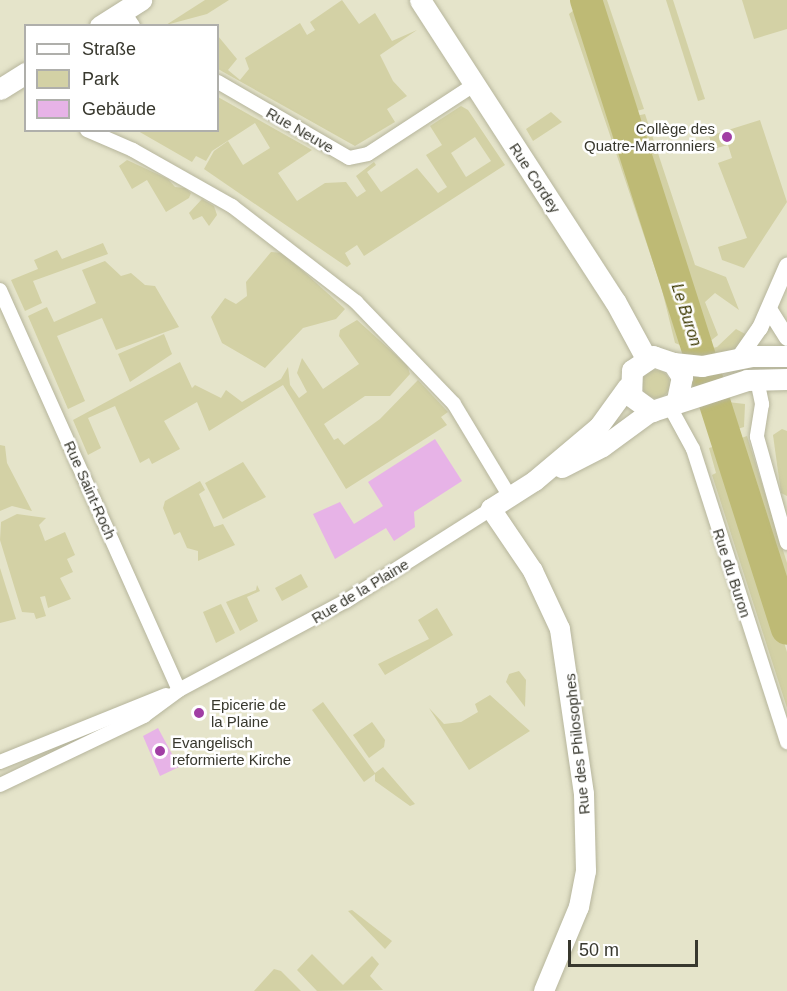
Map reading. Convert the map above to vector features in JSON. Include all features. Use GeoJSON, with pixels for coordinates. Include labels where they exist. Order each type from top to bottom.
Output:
{"type":"FeatureCollection","features":[{"type":"Feature","properties":{"kind":"main road","name":"Rue Cordey"},"geometry":{"type":"LineString","coordinates":[[420,0],[615,301],[646,358]]}},
{"type":"Feature","properties":{"kind":"main road"},"geometry":{"type":"LineString","coordinates":[[105,24],[132,12]]}},
{"type":"Feature","properties":{"kind":"main road"},"geometry":{"type":"LineString","coordinates":[[787,356],[680,364],[660,357],[646,358],[632,370],[628,387],[636,403],[674,403],[735,383],[787,379]]}},
{"type":"Feature","properties":{"kind":"main road"},"geometry":{"type":"LineString","coordinates":[[674,403],[682,377],[680,364]]}},
{"type":"Feature","properties":{"kind":"main road","name":"Rue de la Plaine"},"geometry":{"type":"LineString","coordinates":[[535,481],[599,427],[628,387]]}},
{"type":"Feature","properties":{"kind":"main road","name":"Rue de la Plaine"},"geometry":{"type":"LineString","coordinates":[[491,509],[535,481],[590,455],[674,403]]}},
{"type":"Feature","properties":{"kind":"main road","name":"Rue des Philosophes"},"geometry":{"type":"LineString","coordinates":[[491,509],[533,571],[560,629],[584,794],[586,871],[579,907],[544,991]]}},
{"type":"Feature","properties":{"kind":"street","name":"Rue Neuve"},"geometry":{"type":"LineString","coordinates":[[219,83],[349,158],[368,154],[474,85]]}},
{"type":"Feature","properties":{"kind":"street"},"geometry":{"type":"LineString","coordinates":[[92,132],[133,150],[232,206],[316,268],[400,344],[467,423],[510,497]]}},
{"type":"Feature","properties":{"kind":"street"},"geometry":{"type":"LineString","coordinates":[[733,361],[770,309],[787,266]]}},
{"type":"Feature","properties":{"kind":"street","name":"Rue Saint-Roch"},"geometry":{"type":"LineString","coordinates":[[0,290],[179,690]]}},
{"type":"Feature","properties":{"kind":"street"},"geometry":{"type":"LineString","coordinates":[[770,309],[787,338]]}},
{"type":"Feature","properties":{"kind":"street"},"geometry":{"type":"LineString","coordinates":[[757,380],[762,404],[757,437],[787,543]]}},
{"type":"Feature","properties":{"kind":"street","name":"Rue du Buron"},"geometry":{"type":"LineString","coordinates":[[674,403],[693,448],[787,742]]}},
{"type":"Feature","properties":{"kind":"street","name":"Rue de la Plaine"},"geometry":{"type":"LineString","coordinates":[[0,762],[179,690],[346,601],[491,509]]}},
{"type":"Feature","properties":{"kind":"street","name":"Rue de la Plaine"},"geometry":{"type":"LineString","coordinates":[[0,785],[144,716],[179,690]]}},
{"type":"Feature","properties":{"kind":"green space"},"geometry":{"type":"Polygon","coordinates":[[[205,0],[229,0],[207,14],[168,24],[205,0]]]}},
{"type":"Feature","properties":{"kind":"green space"},"geometry":{"type":"Polygon","coordinates":[[[342,0],[359,24],[375,13],[392,41],[417,30],[380,55],[393,81],[407,96],[387,109],[395,122],[355,146],[219,70],[219,37],[237,59],[228,70],[240,80],[249,69],[245,58],[300,23],[307,35],[315,30],[310,22],[342,0]]]}},
{"type":"Feature","properties":{"kind":"green space"},"geometry":{"type":"Polygon","coordinates":[[[593,0],[607,0],[644,109],[629,113],[593,0]]]}},
{"type":"Feature","properties":{"kind":"green space"},"geometry":{"type":"Polygon","coordinates":[[[666,0],[673,0],[705,99],[698,101],[666,0]]]}},
{"type":"Feature","properties":{"kind":"green space"},"geometry":{"type":"Polygon","coordinates":[[[742,0],[787,0],[787,29],[754,39],[742,0]]]}},
{"type":"Feature","properties":{"kind":"green space"},"geometry":{"type":"Polygon","coordinates":[[[580,5],[686,337],[685,347],[675,343],[661,286],[569,14],[580,5]]]}},
{"type":"Feature","properties":{"kind":"green space"},"geometry":{"type":"Polygon","coordinates":[[[219,98],[312,150],[278,173],[297,201],[325,183],[346,182],[357,197],[366,191],[356,176],[374,162],[376,165],[367,172],[381,192],[417,168],[438,193],[447,187],[426,155],[442,145],[430,126],[461,106],[468,110],[505,165],[364,256],[357,245],[345,253],[351,264],[347,267],[204,169],[214,151],[228,141],[243,165],[270,148],[255,123],[212,151],[206,161],[196,156],[192,162],[140,132],[219,132],[219,98]],[[475,137],[451,153],[466,177],[491,161],[475,137]]]}},
{"type":"Feature","properties":{"kind":"green space"},"geometry":{"type":"Polygon","coordinates":[[[551,112],[562,122],[533,141],[526,129],[551,112]]]}},
{"type":"Feature","properties":{"kind":"green space"},"geometry":{"type":"Polygon","coordinates":[[[645,114],[695,265],[726,277],[739,310],[715,293],[705,302],[718,335],[704,346],[631,117],[645,114]]]}},
{"type":"Feature","properties":{"kind":"green space"},"geometry":{"type":"Polygon","coordinates":[[[760,120],[787,202],[744,268],[722,260],[718,247],[747,238],[718,163],[732,158],[728,145],[713,149],[709,136],[760,120]]]}},
{"type":"Feature","properties":{"kind":"green space"},"geometry":{"type":"Polygon","coordinates":[[[127,160],[168,179],[175,187],[185,188],[191,193],[189,198],[166,212],[147,180],[132,189],[119,166],[127,160]]]}},
{"type":"Feature","properties":{"kind":"green space"},"geometry":{"type":"Polygon","coordinates":[[[202,199],[214,206],[217,215],[209,226],[202,216],[193,220],[189,213],[202,199]]]}},
{"type":"Feature","properties":{"kind":"green space"},"geometry":{"type":"Polygon","coordinates":[[[103,243],[108,254],[33,281],[42,303],[25,311],[11,280],[38,269],[34,260],[57,250],[62,259],[103,243]]]}},
{"type":"Feature","properties":{"kind":"green space"},"geometry":{"type":"Polygon","coordinates":[[[271,252],[283,253],[345,309],[336,319],[303,328],[265,368],[222,343],[211,317],[225,298],[236,304],[247,296],[246,282],[271,252]]]}},
{"type":"Feature","properties":{"kind":"green space"},"geometry":{"type":"Polygon","coordinates":[[[105,261],[121,276],[131,273],[145,285],[155,286],[179,327],[116,350],[102,318],[57,336],[85,401],[68,409],[28,316],[47,307],[54,322],[96,303],[82,270],[105,261]]]}},
{"type":"Feature","properties":{"kind":"green space"},"geometry":{"type":"Polygon","coordinates":[[[357,320],[407,365],[410,374],[390,396],[365,396],[324,424],[334,440],[338,438],[344,445],[380,419],[418,380],[448,412],[441,417],[447,425],[346,489],[283,385],[209,431],[197,402],[164,421],[180,449],[152,464],[149,458],[140,463],[115,406],[88,418],[101,448],[88,455],[73,420],[180,362],[192,388],[195,385],[221,398],[226,390],[242,402],[281,379],[288,367],[290,385],[299,398],[307,392],[297,373],[302,358],[323,389],[359,364],[339,336],[340,330],[357,320]]]}},
{"type":"Feature","properties":{"kind":"green space"},"geometry":{"type":"Polygon","coordinates":[[[736,329],[747,335],[738,349],[714,359],[688,354],[717,347],[736,329]]]}},
{"type":"Feature","properties":{"kind":"green space"},"geometry":{"type":"Polygon","coordinates":[[[164,334],[172,354],[130,382],[118,354],[164,334]]]}},
{"type":"Feature","properties":{"kind":"green space"},"geometry":{"type":"Polygon","coordinates":[[[656,370],[666,374],[670,384],[666,394],[656,398],[646,394],[642,384],[646,374],[656,370]]]}},
{"type":"Feature","properties":{"kind":"green space"},"geometry":{"type":"Polygon","coordinates":[[[719,401],[745,404],[744,427],[730,431],[719,401]]]}},
{"type":"Feature","properties":{"kind":"green space"},"geometry":{"type":"Polygon","coordinates":[[[782,429],[787,431],[787,496],[781,493],[773,435],[782,429]]]}},
{"type":"Feature","properties":{"kind":"green space"},"geometry":{"type":"Polygon","coordinates":[[[747,436],[787,563],[787,611],[733,441],[747,436]]]}},
{"type":"Feature","properties":{"kind":"green space"},"geometry":{"type":"Polygon","coordinates":[[[723,444],[787,652],[787,708],[712,475],[716,473],[709,448],[723,444]]]}},
{"type":"Feature","properties":{"kind":"green space"},"geometry":{"type":"Polygon","coordinates":[[[0,445],[5,446],[7,463],[32,511],[12,506],[0,511],[0,445]]]}},
{"type":"Feature","properties":{"kind":"green space"},"geometry":{"type":"Polygon","coordinates":[[[243,462],[266,497],[223,519],[205,483],[243,462]]]}},
{"type":"Feature","properties":{"kind":"green space"},"geometry":{"type":"Polygon","coordinates":[[[200,481],[205,490],[199,494],[214,527],[223,524],[235,545],[198,561],[198,551],[187,548],[180,532],[174,535],[163,508],[165,501],[200,481]]]}},
{"type":"Feature","properties":{"kind":"green space"},"geometry":{"type":"Polygon","coordinates":[[[17,514],[46,518],[39,525],[45,541],[65,532],[75,555],[67,559],[73,572],[60,578],[71,599],[48,608],[45,596],[40,597],[46,616],[36,619],[34,613],[22,612],[0,540],[1,522],[17,514]]]}},
{"type":"Feature","properties":{"kind":"green space"},"geometry":{"type":"Polygon","coordinates":[[[0,568],[16,619],[0,623],[0,568]]]}},
{"type":"Feature","properties":{"kind":"green space"},"geometry":{"type":"Polygon","coordinates":[[[301,574],[308,587],[282,601],[275,588],[301,574]]]}},
{"type":"Feature","properties":{"kind":"green space"},"geometry":{"type":"Polygon","coordinates":[[[257,585],[260,591],[247,597],[258,621],[240,631],[226,602],[256,590],[257,585]]]}},
{"type":"Feature","properties":{"kind":"green space"},"geometry":{"type":"Polygon","coordinates":[[[221,604],[235,633],[216,643],[203,612],[221,604]]]}},
{"type":"Feature","properties":{"kind":"green space"},"geometry":{"type":"Polygon","coordinates":[[[437,608],[453,635],[385,675],[378,664],[429,639],[418,620],[437,608]]]}},
{"type":"Feature","properties":{"kind":"green space"},"geometry":{"type":"Polygon","coordinates":[[[519,671],[526,680],[525,707],[506,682],[509,674],[519,671]]]}},
{"type":"Feature","properties":{"kind":"green space"},"geometry":{"type":"Polygon","coordinates":[[[490,695],[530,731],[469,770],[429,708],[444,724],[461,722],[478,712],[475,704],[490,695]]]}},
{"type":"Feature","properties":{"kind":"green space"},"geometry":{"type":"Polygon","coordinates":[[[323,702],[375,773],[383,767],[415,804],[410,806],[375,781],[375,774],[364,782],[312,710],[323,702]]]}},
{"type":"Feature","properties":{"kind":"green space"},"geometry":{"type":"Polygon","coordinates":[[[372,722],[385,740],[384,747],[369,758],[353,735],[372,722]]]}},
{"type":"Feature","properties":{"kind":"green space"},"geometry":{"type":"Polygon","coordinates":[[[352,910],[392,941],[385,949],[348,911],[352,910]]]}},
{"type":"Feature","properties":{"kind":"green space"},"geometry":{"type":"Polygon","coordinates":[[[312,954],[343,985],[372,956],[379,964],[370,976],[383,990],[317,991],[297,970],[312,954]]]}},
{"type":"Feature","properties":{"kind":"green space"},"geometry":{"type":"Polygon","coordinates":[[[274,969],[281,971],[301,991],[254,991],[274,969]]]}},
{"type":"Feature","properties":{"kind":"building"},"geometry":{"type":"Polygon","coordinates":[[[435,439],[462,481],[414,512],[415,527],[394,541],[386,528],[335,559],[313,514],[340,502],[354,524],[383,506],[368,482],[435,439]]]}},
{"type":"Feature","properties":{"kind":"building","name":"Evangelisch reformierte Kirche"},"geometry":{"type":"Polygon","coordinates":[[[158,728],[179,767],[160,776],[143,736],[158,728]]]}},
{"type":"Feature","properties":{"kind":"waterway","name":"Le Buron"},"geometry":{"type":"LineString","coordinates":[[586,0],[787,629]]}},
{"type":"Feature","properties":{"kind":"place","name":"Collège des Quatre-Marronniers"},"geometry":{"type":"Point","coordinates":[727,137]}},
{"type":"Feature","properties":{"kind":"place","name":"Epicerie de la Plaine"},"geometry":{"type":"Point","coordinates":[199,713]}},
{"type":"Feature","properties":{"kind":"place","name":"Evangelisch reformierte Kirche"},"geometry":{"type":"Point","coordinates":[160,751]}}]}
